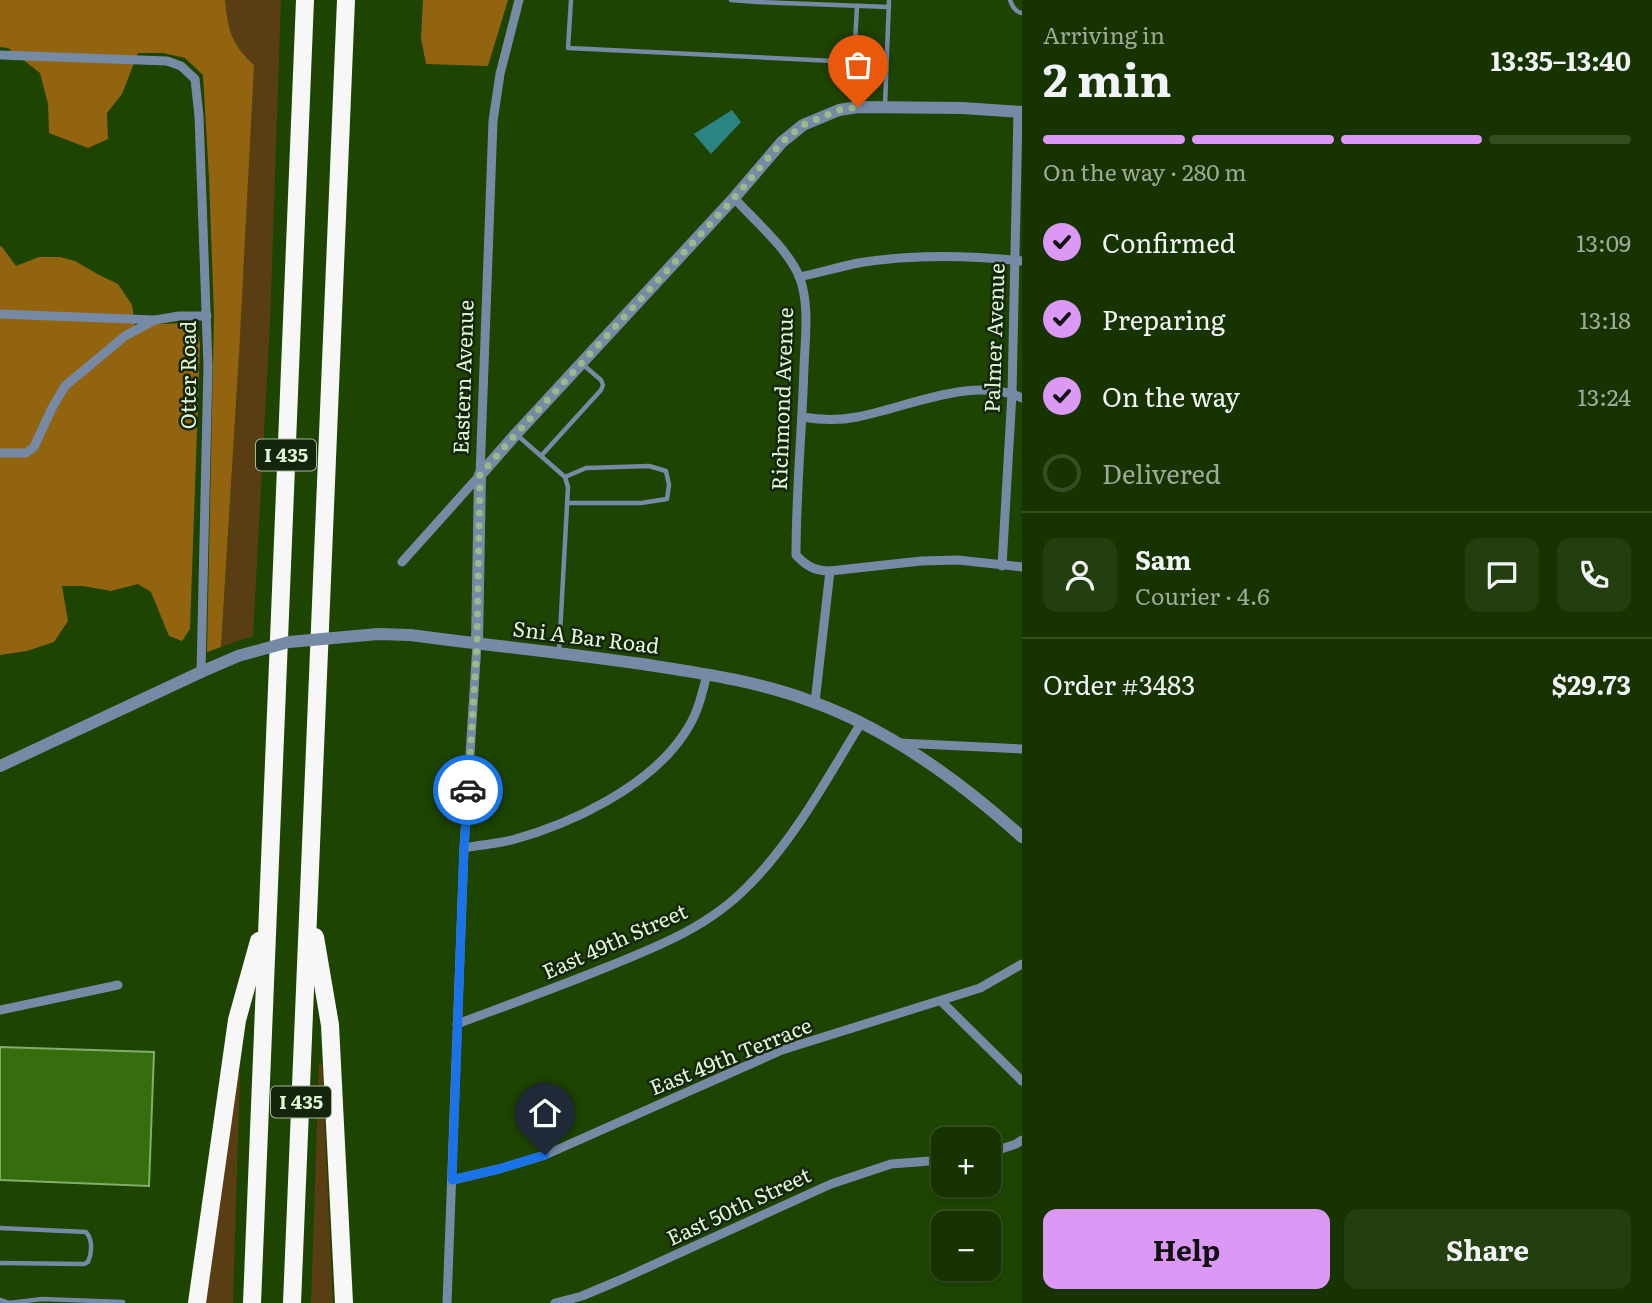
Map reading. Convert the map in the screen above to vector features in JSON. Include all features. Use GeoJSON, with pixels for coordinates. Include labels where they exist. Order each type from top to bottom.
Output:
{"type":"FeatureCollection","features":[{"type":"Feature","properties":{"kind":"highway","name":"I 435"},"geometry":{"type":"LineString","coordinates":[[252,1303],[305,0]]}},
{"type":"Feature","properties":{"kind":"highway","name":"I 435"},"geometry":{"type":"LineString","coordinates":[[292,1303],[346,0]]}},
{"type":"Feature","properties":{"kind":"highway"},"geometry":{"type":"LineString","coordinates":[[309,902],[330,1025],[344,1303]]}},
{"type":"Feature","properties":{"kind":"highway"},"geometry":{"type":"LineString","coordinates":[[197,1303],[237,1020],[268,911]]}},
{"type":"Feature","properties":{"kind":"street","name":"Eastern Avenue"},"geometry":{"type":"LineString","coordinates":[[447,1303],[464,848],[477,644],[492,130],[503,60],[519,0]]}},
{"type":"Feature","properties":{"kind":"street","name":"Otter Road"},"geometry":{"type":"LineString","coordinates":[[0,55],[167,61],[181,66],[195,79],[208,366],[201,672]]}},
{"type":"Feature","properties":{"kind":"street"},"geometry":{"type":"LineString","coordinates":[[402,562],[782,142],[803,125],[839,110],[858,107],[962,108],[1020,112]]}},
{"type":"Feature","properties":{"kind":"street","name":"Palmer Avenue"},"geometry":{"type":"LineString","coordinates":[[1002,566],[1019,261],[1020,112]]}},
{"type":"Feature","properties":{"kind":"street","name":"Richmond Avenue"},"geometry":{"type":"LineString","coordinates":[[734,198],[785,253],[799,277],[806,309],[796,555],[816,571],[830,571]]}},
{"type":"Feature","properties":{"kind":"street"},"geometry":{"type":"LineString","coordinates":[[799,277],[859,263],[911,257],[964,256],[1019,261]]}},
{"type":"Feature","properties":{"kind":"street"},"geometry":{"type":"LineString","coordinates":[[0,314],[155,320],[179,316],[206,316]]}},
{"type":"Feature","properties":{"kind":"street"},"geometry":{"type":"LineString","coordinates":[[0,453],[26,453],[34,447],[65,386],[125,336],[155,320]]}},
{"type":"Feature","properties":{"kind":"street"},"geometry":{"type":"LineString","coordinates":[[802,417],[824,420],[856,418],[964,392],[1012,393],[1022,398]]}},
{"type":"Feature","properties":{"kind":"street"},"geometry":{"type":"LineString","coordinates":[[816,702],[830,571],[958,560],[1022,567]]}},
{"type":"Feature","properties":{"kind":"street","name":"Sni A Bar Road"},"geometry":{"type":"LineString","coordinates":[[0,766],[238,656],[289,642],[378,634],[410,635],[559,652],[707,674],[764,685],[816,702],[898,743],[949,778],[1022,837]]}},
{"type":"Feature","properties":{"kind":"street"},"geometry":{"type":"LineString","coordinates":[[464,848],[509,840],[551,828],[590,810],[632,784],[665,758],[685,734],[699,706],[707,674]]}},
{"type":"Feature","properties":{"kind":"street","name":"East 49th Street"},"geometry":{"type":"LineString","coordinates":[[457,1024],[658,947],[689,932],[718,912],[749,886],[775,856],[822,788],[861,723]]}},
{"type":"Feature","properties":{"kind":"street"},"geometry":{"type":"LineString","coordinates":[[898,743],[1022,750]]}},
{"type":"Feature","properties":{"kind":"street","name":"East 49th Terrace"},"geometry":{"type":"LineString","coordinates":[[452,1180],[545,1155],[782,1051],[980,988],[1022,964]]}},
{"type":"Feature","properties":{"kind":"street"},"geometry":{"type":"LineString","coordinates":[[0,1010],[118,985]]}},
{"type":"Feature","properties":{"kind":"street"},"geometry":{"type":"LineString","coordinates":[[941,1001],[1022,1081]]}},
{"type":"Feature","properties":{"kind":"street"},"geometry":{"type":"LineString","coordinates":[[1001,1149],[1022,1139]]}},
{"type":"Feature","properties":{"kind":"street","name":"East 50th Street"},"geometry":{"type":"LineString","coordinates":[[555,1303],[582,1296],[620,1280],[831,1184],[891,1164],[931,1161]]}},
{"type":"Feature","properties":{"kind":"lane"},"geometry":{"type":"LineString","coordinates":[[571,0],[568,48],[853,62],[857,6]]}},
{"type":"Feature","properties":{"kind":"lane"},"geometry":{"type":"LineString","coordinates":[[731,0],[889,7]]}},
{"type":"Feature","properties":{"kind":"lane"},"geometry":{"type":"LineString","coordinates":[[885,107],[889,0]]}},
{"type":"Feature","properties":{"kind":"lane"},"geometry":{"type":"LineString","coordinates":[[1010,0],[1012,6],[1022,13]]}},
{"type":"Feature","properties":{"kind":"lane"},"geometry":{"type":"LineString","coordinates":[[541,456],[601,390],[601,380],[581,363]]}},
{"type":"Feature","properties":{"kind":"lane"},"geometry":{"type":"LineString","coordinates":[[516,434],[565,477],[568,487],[559,652]]}},
{"type":"Feature","properties":{"kind":"lane"},"geometry":{"type":"LineString","coordinates":[[565,477],[586,468],[649,466],[666,471],[669,485],[667,499],[641,503],[568,503]]}},
{"type":"Feature","properties":{"kind":"lane"},"geometry":{"type":"LineString","coordinates":[[0,1228],[86,1232],[91,1239],[90,1258],[84,1264],[0,1263]]}},
{"type":"Feature","properties":{"kind":"lane"},"geometry":{"type":"LineString","coordinates":[[0,1300],[9,1303],[42,1300],[124,1302]]}},
{"type":"Feature","properties":{"kind":"shaded area"},"geometry":{"type":"Polygon","coordinates":[[[0,0],[225,0],[232,36],[254,65],[221,647],[207,652],[214,315],[203,75],[185,58],[163,53],[138,53],[122,94],[107,113],[108,139],[88,148],[49,133],[48,104],[40,73],[8,48],[0,47],[0,0]]]}},
{"type":"Feature","properties":{"kind":"shaded area"},"geometry":{"type":"Polygon","coordinates":[[[225,0],[281,0],[270,324],[253,636],[221,647],[239,354],[239,52],[227,25],[225,0]]]}},
{"type":"Feature","properties":{"kind":"shaded area"},"geometry":{"type":"Polygon","coordinates":[[[423,0],[508,0],[488,66],[426,64],[421,38],[423,0]]]}},
{"type":"Feature","properties":{"kind":"shaded area"},"geometry":{"type":"Polygon","coordinates":[[[0,246],[16,266],[39,257],[60,257],[75,261],[118,284],[132,305],[135,325],[184,323],[197,327],[200,344],[190,629],[182,641],[169,636],[151,592],[138,584],[111,591],[83,586],[62,586],[68,621],[54,642],[27,651],[0,655],[0,246]]]}},
{"type":"Feature","properties":{"kind":"shaded area"},"geometry":{"type":"Polygon","coordinates":[[[319,1063],[322,1064],[333,1303],[311,1303],[319,1063]]]}},
{"type":"Feature","properties":{"kind":"shaded area"},"geometry":{"type":"Polygon","coordinates":[[[234,1074],[240,1074],[233,1303],[205,1303],[234,1074]]]}},
{"type":"Feature","properties":{"kind":"water"},"geometry":{"type":"Polygon","coordinates":[[[732,110],[741,122],[711,154],[694,134],[732,110]]]}},
{"type":"Feature","properties":{"kind":"building"},"geometry":{"type":"Polygon","coordinates":[[[0,1047],[154,1052],[149,1186],[0,1180],[0,1047]]]}},
{"type":"Feature","properties":{"kind":"way so far"},"geometry":{"type":"LineString","coordinates":[[468,790],[477,644],[480,475],[782,142],[803,125],[839,110],[858,107]]}},
{"type":"Feature","properties":{"kind":"route"},"geometry":{"type":"LineString","coordinates":[[468,790],[452,1180],[545,1155]]}}]}
